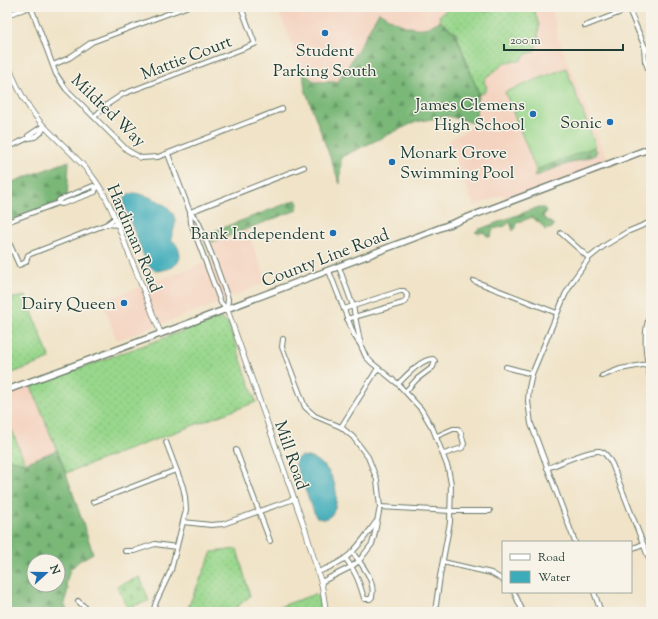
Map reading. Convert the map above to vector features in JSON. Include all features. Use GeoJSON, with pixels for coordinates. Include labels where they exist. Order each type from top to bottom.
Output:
{"type":"FeatureCollection","features":[{"type":"Feature","properties":{"kind":"main road","name":"County Line Road"},"geometry":{"type":"LineString","coordinates":[[7,390],[329,271],[651,148]]}},
{"type":"Feature","properties":{"kind":"street"},"geometry":{"type":"LineString","coordinates":[[7,15],[30,7]]}},
{"type":"Feature","properties":{"kind":"street","name":"Mildred Way"},"geometry":{"type":"LineString","coordinates":[[30,7],[56,74],[66,89],[127,150],[141,158],[150,158],[168,154],[282,109]]}},
{"type":"Feature","properties":{"kind":"street"},"geometry":{"type":"LineString","coordinates":[[53,65],[69,58],[92,42],[186,7]]}},
{"type":"Feature","properties":{"kind":"street","name":"Mattie Court"},"geometry":{"type":"LineString","coordinates":[[94,117],[108,104],[123,94],[255,44],[241,7]]}},
{"type":"Feature","properties":{"kind":"street"},"geometry":{"type":"LineString","coordinates":[[585,26],[628,8],[644,46],[651,56]]}},
{"type":"Feature","properties":{"kind":"street"},"geometry":{"type":"LineString","coordinates":[[644,46],[645,61],[651,74]]}},
{"type":"Feature","properties":{"kind":"street","name":"Hardiman Road"},"geometry":{"type":"LineString","coordinates":[[7,62],[20,93],[28,107],[44,127],[87,170],[98,188],[105,196],[161,334]]}},
{"type":"Feature","properties":{"kind":"street"},"geometry":{"type":"LineString","coordinates":[[7,148],[28,138],[32,139],[42,132],[44,127]]}},
{"type":"Feature","properties":{"kind":"street"},"geometry":{"type":"LineString","coordinates":[[168,154],[190,212],[191,223],[221,303],[227,309]]}},
{"type":"Feature","properties":{"kind":"street"},"geometry":{"type":"LineString","coordinates":[[190,212],[304,167]]}},
{"type":"Feature","properties":{"kind":"street"},"geometry":{"type":"LineString","coordinates":[[7,222],[58,203],[59,200],[93,186],[98,188]]}},
{"type":"Feature","properties":{"kind":"street"},"geometry":{"type":"LineString","coordinates":[[190,212],[198,220],[215,263],[228,300],[227,309]]}},
{"type":"Feature","properties":{"kind":"street"},"geometry":{"type":"LineString","coordinates":[[7,238],[19,265],[26,262],[28,255],[108,224],[115,218]]}},
{"type":"Feature","properties":{"kind":"street"},"geometry":{"type":"LineString","coordinates":[[575,541],[534,435],[528,413],[529,388],[532,374],[557,313],[574,279],[589,258],[604,246],[627,232],[651,222]]}},
{"type":"Feature","properties":{"kind":"street"},"geometry":{"type":"LineString","coordinates":[[108,224],[118,225]]}},
{"type":"Feature","properties":{"kind":"street"},"geometry":{"type":"LineString","coordinates":[[561,234],[589,258]]}},
{"type":"Feature","properties":{"kind":"street"},"geometry":{"type":"LineString","coordinates":[[339,267],[356,316],[361,346]]}},
{"type":"Feature","properties":{"kind":"street"},"geometry":{"type":"LineString","coordinates":[[329,271],[347,319],[366,357],[406,391],[421,409],[437,436],[444,454],[451,484],[451,511],[435,612]]}},
{"type":"Feature","properties":{"kind":"street"},"geometry":{"type":"LineString","coordinates":[[474,280],[557,313]]}},
{"type":"Feature","properties":{"kind":"street"},"geometry":{"type":"LineString","coordinates":[[344,309],[400,291],[404,291],[407,295],[406,301],[403,303],[347,319]]}},
{"type":"Feature","properties":{"kind":"street","name":"Mill Road"},"geometry":{"type":"LineString","coordinates":[[227,309],[306,532],[321,582],[326,612]]}},
{"type":"Feature","properties":{"kind":"street"},"geometry":{"type":"LineString","coordinates":[[651,312],[647,321],[646,334],[651,383]]}},
{"type":"Feature","properties":{"kind":"street"},"geometry":{"type":"LineString","coordinates":[[283,339],[282,347],[305,407],[315,416],[341,426],[353,437],[371,462],[377,480],[380,507],[372,544],[359,561],[351,567],[321,582]]}},
{"type":"Feature","properties":{"kind":"street"},"geometry":{"type":"LineString","coordinates":[[398,384],[413,370],[429,359],[435,361],[434,367],[417,379],[406,391]]}},
{"type":"Feature","properties":{"kind":"street"},"geometry":{"type":"LineString","coordinates":[[602,376],[620,369],[648,364]]}},
{"type":"Feature","properties":{"kind":"street"},"geometry":{"type":"LineString","coordinates":[[506,367],[532,374]]}},
{"type":"Feature","properties":{"kind":"street"},"geometry":{"type":"LineString","coordinates":[[341,426],[378,368]]}},
{"type":"Feature","properties":{"kind":"street"},"geometry":{"type":"LineString","coordinates":[[437,436],[453,429],[458,429],[461,434],[464,444],[462,448],[444,454]]}},
{"type":"Feature","properties":{"kind":"street"},"geometry":{"type":"LineString","coordinates":[[153,612],[156,602],[172,570],[176,547],[186,510],[185,497],[166,442]]}},
{"type":"Feature","properties":{"kind":"street"},"geometry":{"type":"LineString","coordinates":[[236,450],[270,541]]}},
{"type":"Feature","properties":{"kind":"street"},"geometry":{"type":"LineString","coordinates":[[547,468],[589,452],[600,451],[608,456],[651,564]]}},
{"type":"Feature","properties":{"kind":"street"},"geometry":{"type":"LineString","coordinates":[[93,502],[176,470]]}},
{"type":"Feature","properties":{"kind":"street"},"geometry":{"type":"LineString","coordinates":[[183,522],[211,525],[223,524],[294,499]]}},
{"type":"Feature","properties":{"kind":"street"},"geometry":{"type":"LineString","coordinates":[[380,507],[451,511],[490,511]]}},
{"type":"Feature","properties":{"kind":"street"},"geometry":{"type":"LineString","coordinates":[[318,572],[346,559],[353,553],[377,520]]}},
{"type":"Feature","properties":{"kind":"street"},"geometry":{"type":"LineString","coordinates":[[125,551],[134,551],[155,544],[176,547]]}},
{"type":"Feature","properties":{"kind":"street"},"geometry":{"type":"LineString","coordinates":[[632,549],[643,544]]}},
{"type":"Feature","properties":{"kind":"street"},"geometry":{"type":"LineString","coordinates":[[346,559],[360,582],[364,598],[370,599],[373,595],[371,582],[366,571],[353,553]]}},
{"type":"Feature","properties":{"kind":"street"},"geometry":{"type":"LineString","coordinates":[[443,562],[491,573],[502,579]]}},
{"type":"Feature","properties":{"kind":"street"},"geometry":{"type":"LineString","coordinates":[[514,593],[523,612]]}},
{"type":"Feature","properties":{"kind":"street"},"geometry":{"type":"LineString","coordinates":[[594,593],[601,612]]}},
{"type":"Feature","properties":{"kind":"street"},"geometry":{"type":"LineString","coordinates":[[78,601],[90,612]]}},
{"type":"Feature","properties":{"kind":"shaded area","name":"James Clemens High School"},"geometry":{"type":"Polygon","coordinates":[[[277,7],[552,7],[558,37],[609,164],[507,203],[504,194],[474,206],[448,141],[477,124],[476,104],[479,94],[428,27],[417,28],[396,23],[379,12],[349,65],[337,82],[315,82],[303,72],[277,7]]]}},
{"type":"Feature","properties":{"kind":"shaded area"},"geometry":{"type":"Polygon","coordinates":[[[247,230],[267,282],[216,304],[117,340],[102,301],[218,258],[212,242],[247,230]]]}},
{"type":"Feature","properties":{"kind":"shaded area"},"geometry":{"type":"Polygon","coordinates":[[[31,386],[57,450],[25,463],[7,418],[7,396],[31,386]]]}},
{"type":"Feature","properties":{"kind":"green space"},"geometry":{"type":"Polygon","coordinates":[[[450,7],[472,7],[483,11],[491,11],[508,7],[533,7],[539,25],[538,38],[540,39],[533,52],[526,54],[520,61],[511,61],[506,63],[486,77],[484,82],[487,87],[484,93],[479,94],[456,33],[440,21],[439,16],[450,7]]]}},
{"type":"Feature","properties":{"kind":"green space"},"geometry":{"type":"Polygon","coordinates":[[[379,12],[402,25],[415,28],[428,27],[440,21],[455,33],[479,94],[476,104],[477,124],[448,116],[415,122],[341,157],[340,184],[305,89],[303,72],[315,82],[337,82],[349,65],[379,12]]]}},
{"type":"Feature","properties":{"kind":"green space"},"geometry":{"type":"Polygon","coordinates":[[[566,68],[596,146],[536,170],[505,92],[566,68]]]}},
{"type":"Feature","properties":{"kind":"green space"},"geometry":{"type":"Polygon","coordinates":[[[592,147],[597,151],[594,156],[558,167],[534,177],[536,170],[592,147]]]}},
{"type":"Feature","properties":{"kind":"green space"},"geometry":{"type":"Polygon","coordinates":[[[69,161],[67,199],[7,222],[7,184],[69,161]]]}},
{"type":"Feature","properties":{"kind":"green space"},"geometry":{"type":"Polygon","coordinates":[[[296,200],[298,204],[297,210],[212,242],[209,233],[296,200]]]}},
{"type":"Feature","properties":{"kind":"green space"},"geometry":{"type":"Polygon","coordinates":[[[536,208],[544,208],[546,211],[543,217],[554,225],[552,228],[545,230],[543,226],[532,217],[516,222],[516,228],[513,231],[510,222],[505,226],[493,229],[490,237],[483,232],[475,232],[480,229],[536,208]]]}},
{"type":"Feature","properties":{"kind":"green space"},"geometry":{"type":"Polygon","coordinates":[[[26,296],[50,359],[7,375],[7,299],[26,296]]]}},
{"type":"Feature","properties":{"kind":"green space"},"geometry":{"type":"Polygon","coordinates":[[[219,318],[228,323],[256,402],[66,473],[31,386],[219,318]]]}},
{"type":"Feature","properties":{"kind":"green space"},"geometry":{"type":"Polygon","coordinates":[[[7,418],[25,463],[7,459],[7,418]]]}},
{"type":"Feature","properties":{"kind":"green space"},"geometry":{"type":"Polygon","coordinates":[[[57,450],[93,553],[79,561],[70,570],[66,583],[68,589],[64,604],[68,612],[7,612],[7,459],[25,463],[57,450]]]}},
{"type":"Feature","properties":{"kind":"green space"},"geometry":{"type":"Polygon","coordinates":[[[237,549],[250,596],[231,612],[186,612],[212,552],[237,549]]]}},
{"type":"Feature","properties":{"kind":"green space"},"geometry":{"type":"Polygon","coordinates":[[[140,577],[149,601],[127,608],[117,586],[140,577]]]}},
{"type":"Feature","properties":{"kind":"green space"},"geometry":{"type":"Polygon","coordinates":[[[315,594],[318,597],[322,612],[265,612],[315,594]]]}},
{"type":"Feature","properties":{"kind":"water"},"geometry":{"type":"Polygon","coordinates":[[[135,193],[147,196],[160,202],[170,209],[173,214],[175,225],[171,239],[179,249],[180,257],[179,261],[170,268],[156,271],[147,264],[125,208],[124,199],[128,194],[135,193]]]}},
{"type":"Feature","properties":{"kind":"water"},"geometry":{"type":"Polygon","coordinates":[[[301,456],[316,460],[327,469],[333,481],[336,493],[336,505],[332,514],[325,519],[316,517],[295,464],[296,459],[301,456]]]}},
{"type":"Feature","properties":{"kind":"place","name":"Student Parking South"},"geometry":{"type":"Point","coordinates":[325,33]}},
{"type":"Feature","properties":{"kind":"place","name":"James Clemens High School"},"geometry":{"type":"Point","coordinates":[533,114]}},
{"type":"Feature","properties":{"kind":"place","name":"Sonic"},"geometry":{"type":"Point","coordinates":[610,122]}},
{"type":"Feature","properties":{"kind":"place","name":"Monark Grove Swimming Pool"},"geometry":{"type":"Point","coordinates":[392,162]}},
{"type":"Feature","properties":{"kind":"place","name":"Bank Independent"},"geometry":{"type":"Point","coordinates":[333,233]}},
{"type":"Feature","properties":{"kind":"place","name":"Dairy Queen"},"geometry":{"type":"Point","coordinates":[124,303]}}]}
